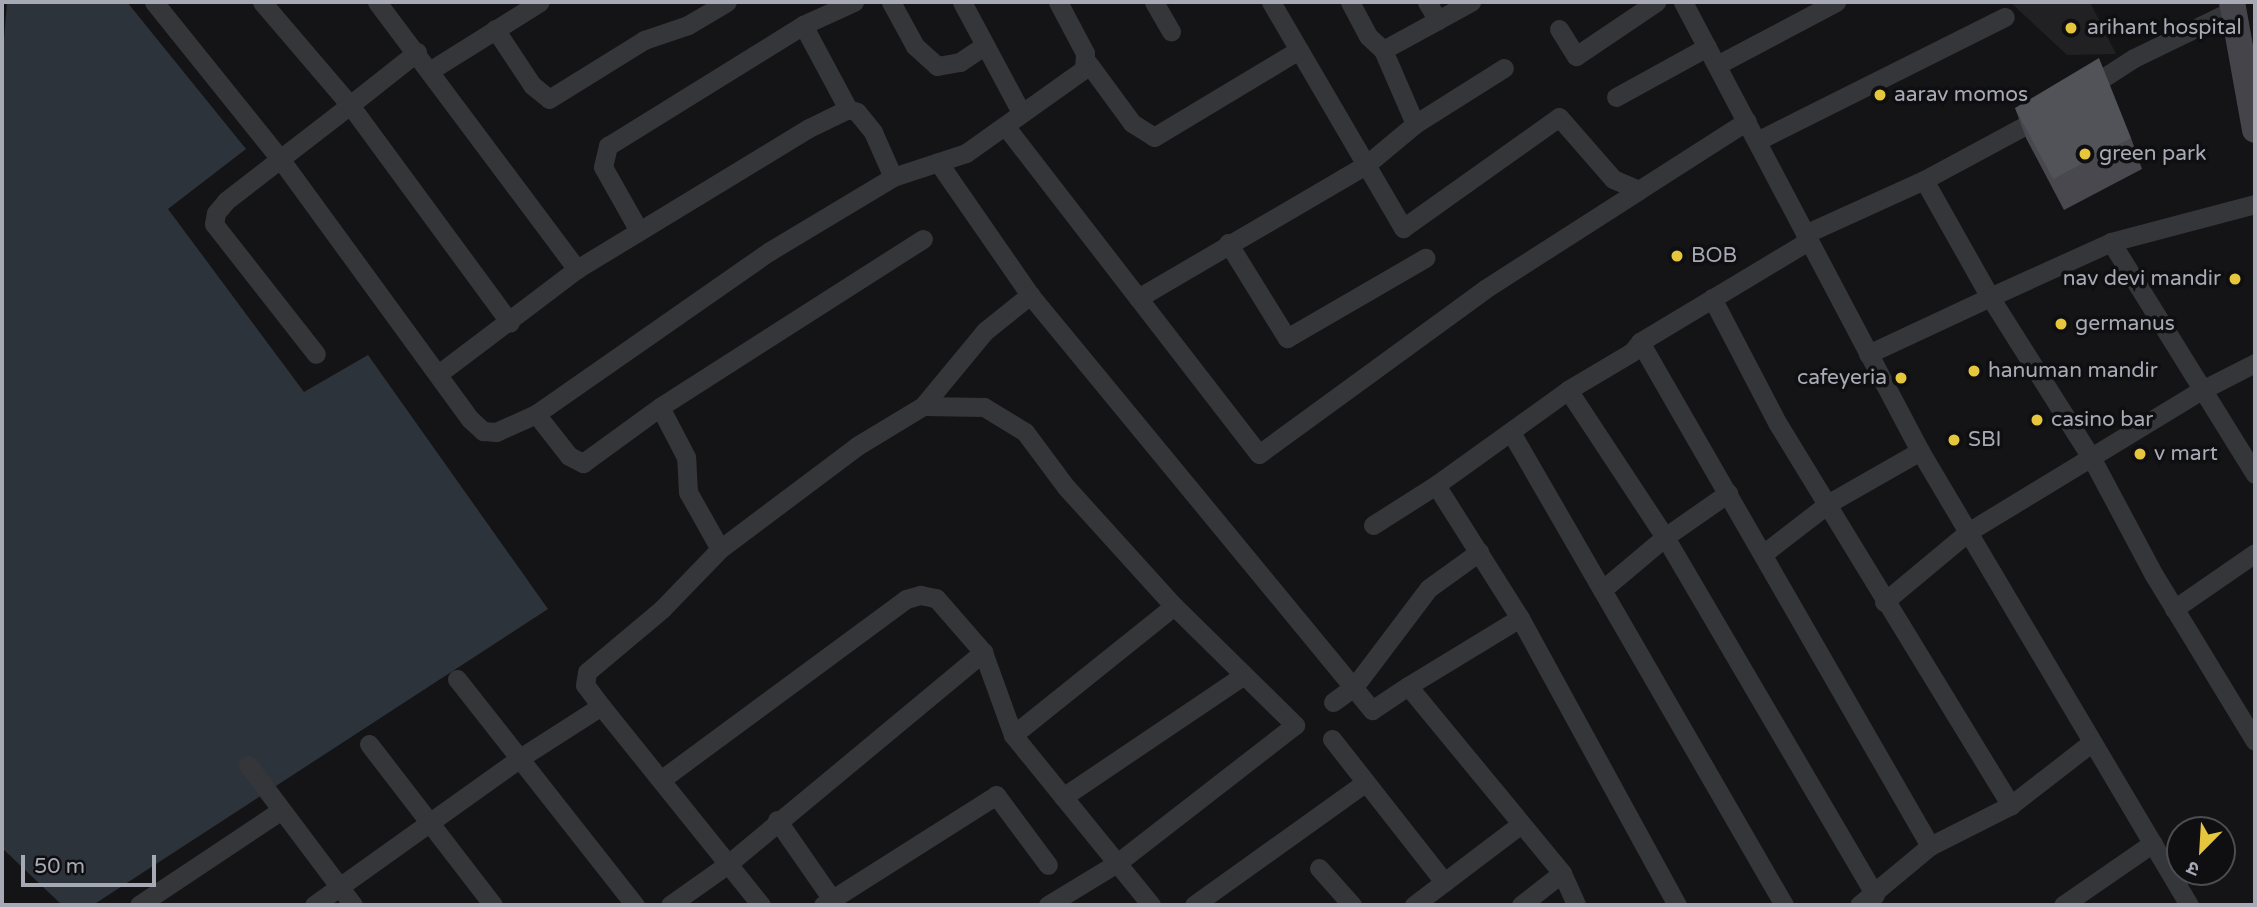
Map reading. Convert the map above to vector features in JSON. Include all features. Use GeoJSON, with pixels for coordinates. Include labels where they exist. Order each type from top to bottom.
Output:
{"type":"FeatureCollection","features":[{"type":"Feature","properties":{"kind":"street"},"geometry":{"type":"LineString","coordinates":[[262,2],[350,105],[510,323]]}},
{"type":"Feature","properties":{"kind":"street"},"geometry":{"type":"LineString","coordinates":[[431,70],[540,2]]}},
{"type":"Feature","properties":{"kind":"street"},"geometry":{"type":"LineString","coordinates":[[495,29],[531,85],[549,99],[644,40],[688,25],[727,2]]}},
{"type":"Feature","properties":{"kind":"street"},"geometry":{"type":"LineString","coordinates":[[638,229],[603,167],[608,146],[803,25],[854,2]]}},
{"type":"Feature","properties":{"kind":"street"},"geometry":{"type":"LineString","coordinates":[[891,2],[915,46],[937,66],[960,62],[985,45]]}},
{"type":"Feature","properties":{"kind":"street"},"geometry":{"type":"LineString","coordinates":[[962,2],[1021,112]]}},
{"type":"Feature","properties":{"kind":"street"},"geometry":{"type":"LineString","coordinates":[[1058,2],[1088,64],[1132,123],[1154,137],[1299,50]]}},
{"type":"Feature","properties":{"kind":"street"},"geometry":{"type":"LineString","coordinates":[[1154,2],[1171,32]]}},
{"type":"Feature","properties":{"kind":"street"},"geometry":{"type":"LineString","coordinates":[[1271,2],[1403,228],[1559,117],[1613,179],[1639,190]]}},
{"type":"Feature","properties":{"kind":"street"},"geometry":{"type":"LineString","coordinates":[[1350,2],[1368,36],[1383,50],[1415,124]]}},
{"type":"Feature","properties":{"kind":"street"},"geometry":{"type":"LineString","coordinates":[[1427,2],[1438,20]]}},
{"type":"Feature","properties":{"kind":"street"},"geometry":{"type":"LineString","coordinates":[[1383,50],[1471,2]]}},
{"type":"Feature","properties":{"kind":"street"},"geometry":{"type":"LineString","coordinates":[[1559,29],[1577,56],[1656,2]]}},
{"type":"Feature","properties":{"kind":"street"},"geometry":{"type":"LineString","coordinates":[[1683,2],[1920,451],[2189,905]]}},
{"type":"Feature","properties":{"kind":"street"},"geometry":{"type":"LineString","coordinates":[[1717,65],[1836,2]]}},
{"type":"Feature","properties":{"kind":"street"},"geometry":{"type":"LineString","coordinates":[[380,3],[577,269]]}},
{"type":"Feature","properties":{"kind":"street"},"geometry":{"type":"LineString","coordinates":[[163,5],[281,159],[438,374],[483,431],[496,432],[536,414],[769,251],[893,177],[966,153],[1006,127],[1021,112],[1088,64]]}},
{"type":"Feature","properties":{"kind":"street"},"geometry":{"type":"LineString","coordinates":[[1373,525],[1512,434],[1568,390],[1632,352],[1640,342],[1807,237],[2015,134],[2134,58],[2232,6],[2255,130]]}},
{"type":"Feature","properties":{"kind":"street"},"geometry":{"type":"LineString","coordinates":[[1757,141],[2006,17]]}},
{"type":"Feature","properties":{"kind":"street"},"geometry":{"type":"LineString","coordinates":[[803,25],[848,109],[857,112],[873,132],[893,177]]}},
{"type":"Feature","properties":{"kind":"street"},"geometry":{"type":"LineString","coordinates":[[1616,97],[1707,47]]}},
{"type":"Feature","properties":{"kind":"street"},"geometry":{"type":"LineString","coordinates":[[316,354],[214,224],[216,213],[226,201],[417,52]]}},
{"type":"Feature","properties":{"kind":"street"},"geometry":{"type":"LineString","coordinates":[[1138,298],[1228,243],[1366,165],[1415,124],[1504,68]]}},
{"type":"Feature","properties":{"kind":"street"},"geometry":{"type":"LineString","coordinates":[[438,374],[510,323],[577,269],[638,229],[848,109]]}},
{"type":"Feature","properties":{"kind":"street"},"geometry":{"type":"LineString","coordinates":[[1006,127],[1259,454],[1485,289],[1747,121]]}},
{"type":"Feature","properties":{"kind":"street"},"geometry":{"type":"LineString","coordinates":[[939,162],[1030,295],[1372,710],[1520,618]]}},
{"type":"Feature","properties":{"kind":"street"},"geometry":{"type":"LineString","coordinates":[[1924,180],[1990,297],[2092,459],[2174,609],[2255,741]]}},
{"type":"Feature","properties":{"kind":"street"},"geometry":{"type":"LineString","coordinates":[[1868,354],[2111,242],[2255,204]]}},
{"type":"Feature","properties":{"kind":"street"},"geometry":{"type":"LineString","coordinates":[[536,414],[569,456],[583,463],[660,407],[923,239]]}},
{"type":"Feature","properties":{"kind":"street"},"geometry":{"type":"LineString","coordinates":[[2111,242],[2200,391],[2255,474]]}},
{"type":"Feature","properties":{"kind":"street"},"geometry":{"type":"LineString","coordinates":[[1228,243],[1287,338],[1425,258]]}},
{"type":"Feature","properties":{"kind":"street"},"geometry":{"type":"LineString","coordinates":[[761,905],[585,685],[593,663],[662,610],[720,549],[857,446],[923,406],[985,331],[1030,295]]}},
{"type":"Feature","properties":{"kind":"street"},"geometry":{"type":"LineString","coordinates":[[1712,298],[1778,424],[1829,503],[1884,602],[2011,805]]}},
{"type":"Feature","properties":{"kind":"street"},"geometry":{"type":"LineString","coordinates":[[1640,342],[1930,846]]}},
{"type":"Feature","properties":{"kind":"street"},"geometry":{"type":"LineString","coordinates":[[1884,602],[1968,532],[2200,391],[2255,363]]}},
{"type":"Feature","properties":{"kind":"street"},"geometry":{"type":"LineString","coordinates":[[1568,390],[1665,537],[1867,900],[1930,846],[2011,805],[2091,743]]}},
{"type":"Feature","properties":{"kind":"street"},"geometry":{"type":"LineString","coordinates":[[923,406],[984,407],[1025,432],[1066,487],[1174,606],[1295,725],[1117,863],[1048,905]]}},
{"type":"Feature","properties":{"kind":"street"},"geometry":{"type":"LineString","coordinates":[[660,407],[687,457],[688,492],[720,549]]}},
{"type":"Feature","properties":{"kind":"street"},"geometry":{"type":"LineString","coordinates":[[1512,434],[1784,905]]}},
{"type":"Feature","properties":{"kind":"street"},"geometry":{"type":"LineString","coordinates":[[1763,554],[1829,503],[1920,451]]}},
{"type":"Feature","properties":{"kind":"street"},"geometry":{"type":"LineString","coordinates":[[1436,485],[1520,618],[1677,905]]}},
{"type":"Feature","properties":{"kind":"street"},"geometry":{"type":"LineString","coordinates":[[1602,590],[1665,537],[1728,494]]}},
{"type":"Feature","properties":{"kind":"street"},"geometry":{"type":"LineString","coordinates":[[1334,702],[1354,687],[1429,588],[1479,552]]}},
{"type":"Feature","properties":{"kind":"street"},"geometry":{"type":"LineString","coordinates":[[2174,609],[2255,553]]}},
{"type":"Feature","properties":{"kind":"street"},"geometry":{"type":"LineString","coordinates":[[662,779],[906,599],[920,595],[936,598],[984,652],[1013,735],[1151,905]]}},
{"type":"Feature","properties":{"kind":"street"},"geometry":{"type":"LineString","coordinates":[[1013,735],[1174,606]]}},
{"type":"Feature","properties":{"kind":"street"},"geometry":{"type":"LineString","coordinates":[[670,905],[728,864],[777,820],[984,652]]}},
{"type":"Feature","properties":{"kind":"street"},"geometry":{"type":"LineString","coordinates":[[1063,797],[1244,675]]}},
{"type":"Feature","properties":{"kind":"street"},"geometry":{"type":"LineString","coordinates":[[457,679],[635,905]]}},
{"type":"Feature","properties":{"kind":"street"},"geometry":{"type":"LineString","coordinates":[[1408,686],[1562,873],[1576,905]]}},
{"type":"Feature","properties":{"kind":"street"},"geometry":{"type":"LineString","coordinates":[[314,905],[520,758],[601,706]]}},
{"type":"Feature","properties":{"kind":"street"},"geometry":{"type":"LineString","coordinates":[[1332,740],[1444,882]]}},
{"type":"Feature","properties":{"kind":"street"},"geometry":{"type":"LineString","coordinates":[[369,744],[493,905]]}},
{"type":"Feature","properties":{"kind":"street"},"geometry":{"type":"LineString","coordinates":[[248,765],[353,905]]}},
{"type":"Feature","properties":{"kind":"street"},"geometry":{"type":"LineString","coordinates":[[1194,905],[1366,782]]}},
{"type":"Feature","properties":{"kind":"street"},"geometry":{"type":"LineString","coordinates":[[777,820],[827,902],[996,795],[1048,865]]}},
{"type":"Feature","properties":{"kind":"street"},"geometry":{"type":"LineString","coordinates":[[139,905],[280,811]]}},
{"type":"Feature","properties":{"kind":"street"},"geometry":{"type":"LineString","coordinates":[[1414,905],[1521,824]]}},
{"type":"Feature","properties":{"kind":"street"},"geometry":{"type":"LineString","coordinates":[[2063,905],[2153,843]]}},
{"type":"Feature","properties":{"kind":"street"},"geometry":{"type":"LineString","coordinates":[[1319,868],[1352,905]]}},
{"type":"Feature","properties":{"kind":"street"},"geometry":{"type":"LineString","coordinates":[[1521,905],[1562,873]]}},
{"type":"Feature","properties":{"kind":"shaded area"},"geometry":{"type":"Polygon","coordinates":[[[7,2],[127,2],[246,149],[168,209],[304,392],[368,355],[548,609],[93,905],[62,905],[2,848],[2,64],[7,2]]]}},
{"type":"Feature","properties":{"kind":"shaded area","name":"arihant hospital"},"geometry":{"type":"Polygon","coordinates":[[[2010,2],[2090,2],[2116,54],[2067,55],[2010,2]]]}},
{"type":"Feature","properties":{"kind":"building"},"geometry":{"type":"Polygon","coordinates":[[[2099,58],[2131,138],[2053,179],[2015,108],[2099,58]]]}},
{"type":"Feature","properties":{"kind":"place","name":"arihant hospital"},"geometry":{"type":"Point","coordinates":[2071,28]}},
{"type":"Feature","properties":{"kind":"place","name":"aarav momos"},"geometry":{"type":"Point","coordinates":[1880,95]}},
{"type":"Feature","properties":{"kind":"place","name":"green park"},"geometry":{"type":"Point","coordinates":[2085,154]}},
{"type":"Feature","properties":{"kind":"place","name":"BOB"},"geometry":{"type":"Point","coordinates":[1677,256]}},
{"type":"Feature","properties":{"kind":"place","name":"nav devi mandir"},"geometry":{"type":"Point","coordinates":[2235,279]}},
{"type":"Feature","properties":{"kind":"place","name":"germanus"},"geometry":{"type":"Point","coordinates":[2061,324]}},
{"type":"Feature","properties":{"kind":"place","name":"hanuman mandir"},"geometry":{"type":"Point","coordinates":[1974,371]}},
{"type":"Feature","properties":{"kind":"place","name":"cafeyeria"},"geometry":{"type":"Point","coordinates":[1901,378]}},
{"type":"Feature","properties":{"kind":"place","name":"casino bar"},"geometry":{"type":"Point","coordinates":[2037,420]}},
{"type":"Feature","properties":{"kind":"place","name":"SBI"},"geometry":{"type":"Point","coordinates":[1954,440]}},
{"type":"Feature","properties":{"kind":"place","name":"v mart"},"geometry":{"type":"Point","coordinates":[2140,454]}}]}
